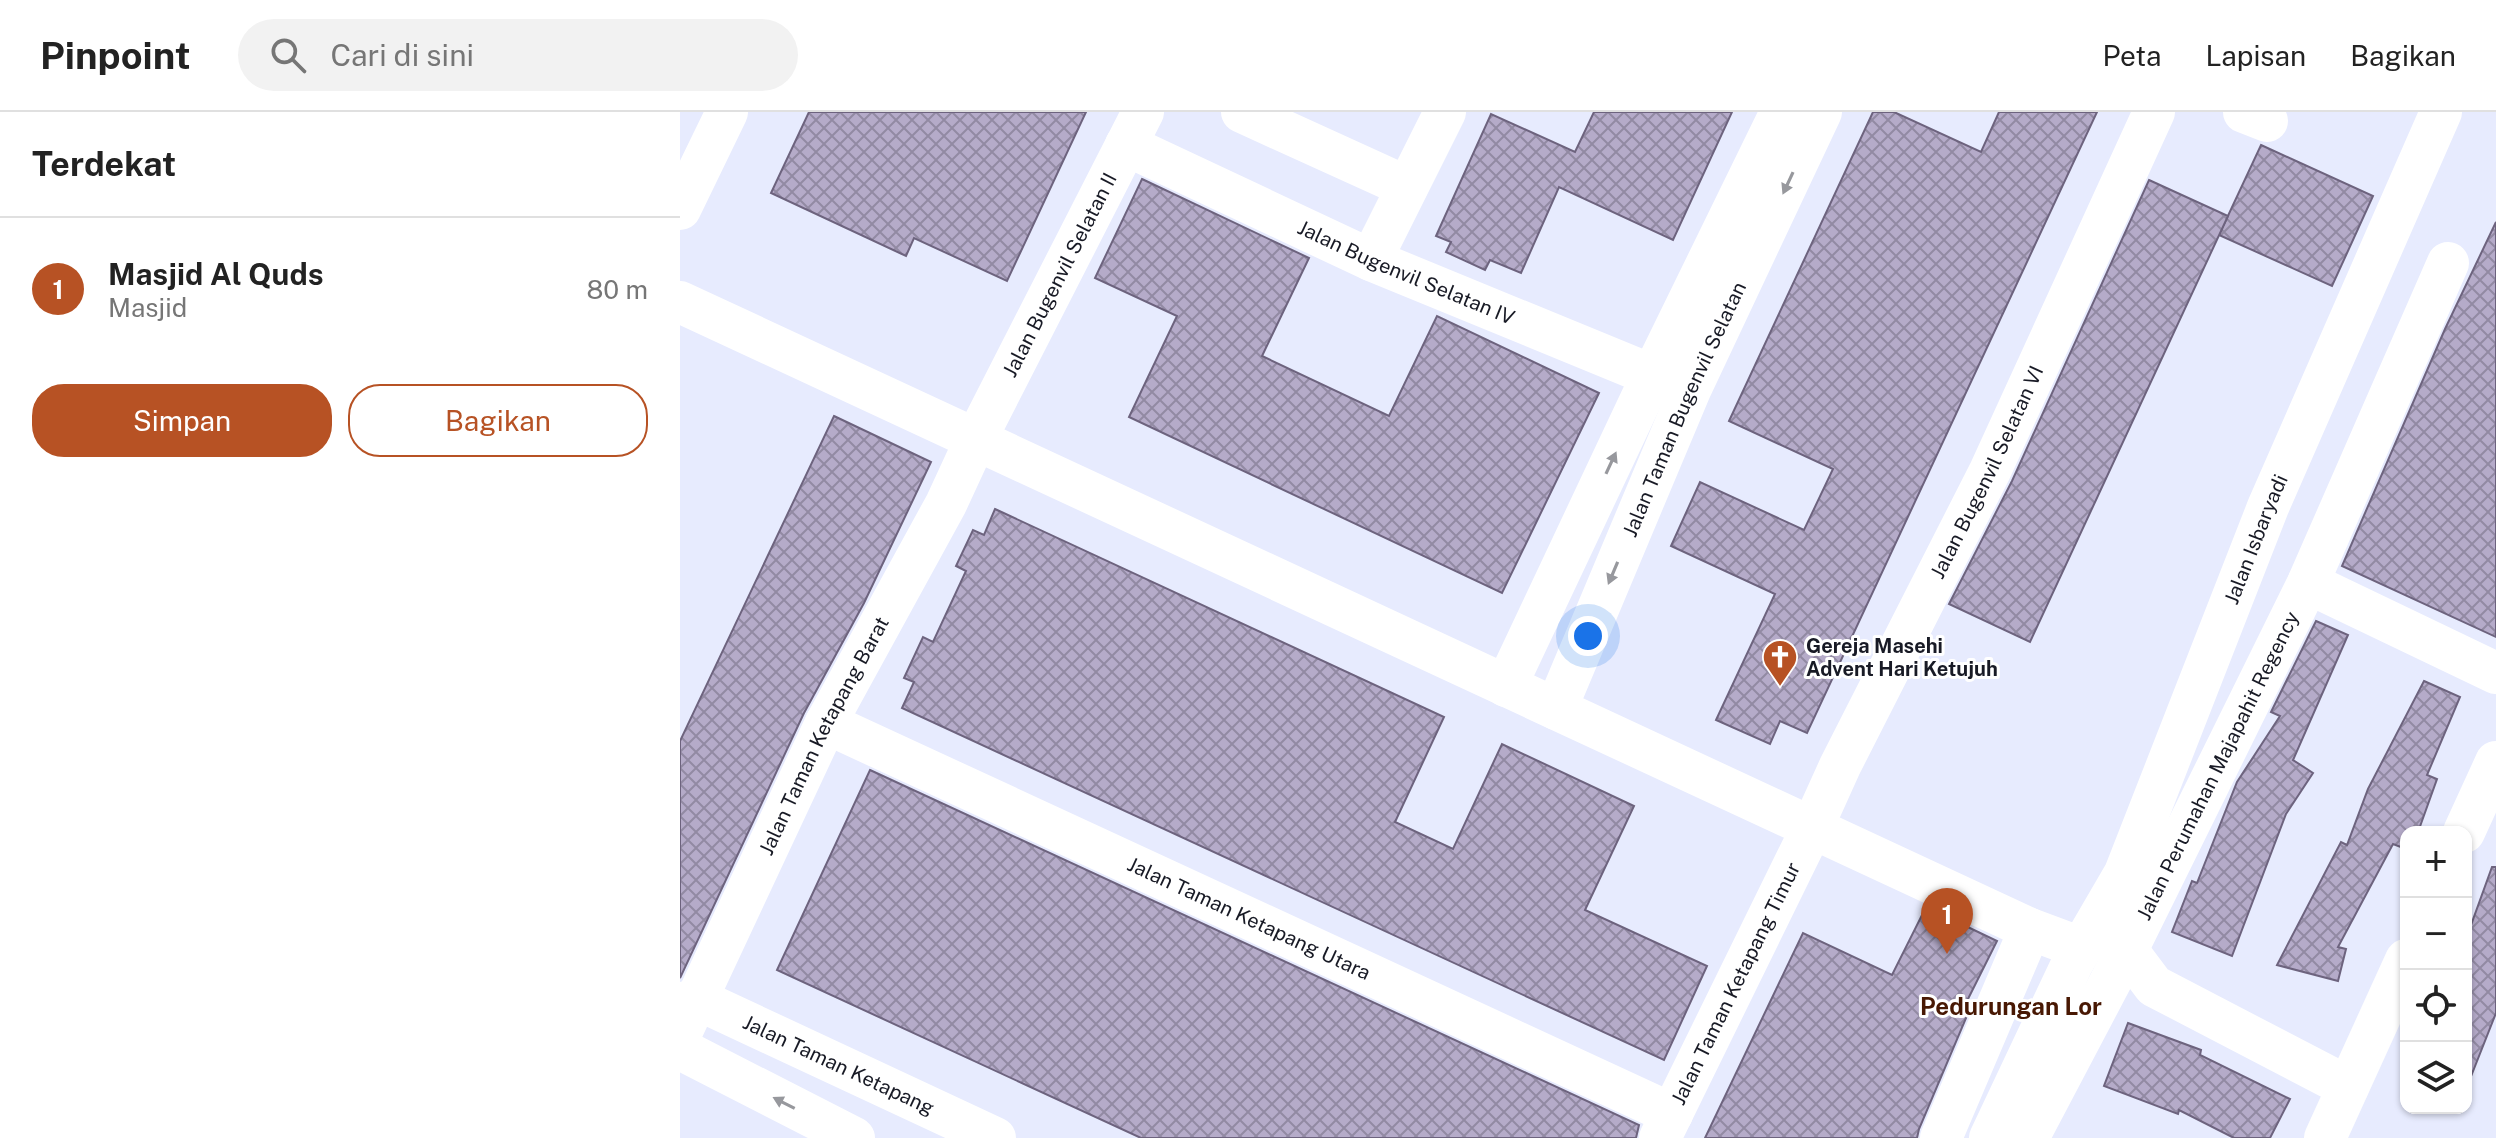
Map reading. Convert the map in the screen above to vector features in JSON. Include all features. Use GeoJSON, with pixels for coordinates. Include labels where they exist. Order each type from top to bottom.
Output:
{"type":"FeatureCollection","features":[{"type":"Feature","properties":{"kind":"street"},"geometry":{"type":"LineString","coordinates":[[1242,112],[1407,187]]}},
{"type":"Feature","properties":{"kind":"street"},"geometry":{"type":"LineString","coordinates":[[1371,260],[1445,112]]}},
{"type":"Feature","properties":{"kind":"street","name":"Jalan Taman Bugenvil Selatan"},"geometry":{"type":"LineString","coordinates":[[1556,709],[1671,383],[1781,112]]}},
{"type":"Feature","properties":{"kind":"street","name":"Jalan Taman Bugenvil Selatan"},"geometry":{"type":"LineString","coordinates":[[1506,686],[1821,112]]}},
{"type":"Feature","properties":{"kind":"street","name":"Jalan Bugenvil Selatan VI"},"geometry":{"type":"LineString","coordinates":[[1812,828],[1840,766],[1990,471],[2154,112]]}},
{"type":"Feature","properties":{"kind":"street","name":"Jalan Isbaryadi"},"geometry":{"type":"LineString","coordinates":[[2096,955],[2268,507],[2441,112]]}},
{"type":"Feature","properties":{"kind":"street","name":"Jalan Bugenvil Selatan IV"},"geometry":{"type":"LineString","coordinates":[[1134,128],[1371,260],[1671,383]]}},
{"type":"Feature","properties":{"kind":"street","name":"Jalan Bugenvil Selatan II"},"geometry":{"type":"LineString","coordinates":[[976,439],[1134,128]]}},
{"type":"Feature","properties":{"kind":"street"},"geometry":{"type":"LineString","coordinates":[[680,209],[706,132]]}},
{"type":"Feature","properties":{"kind":"street","name":"Jalan Perumahan Majapahit Regency"},"geometry":{"type":"LineString","coordinates":[[2028,1138],[2096,955],[2308,583],[2448,263]]}},
{"type":"Feature","properties":{"kind":"street"},"geometry":{"type":"LineString","coordinates":[[680,302],[2030,929],[2096,955],[2348,1087]]}},
{"type":"Feature","properties":{"kind":"street","name":"Jalan Taman Ketapang Barat"},"geometry":{"type":"LineString","coordinates":[[686,1013],[826,723],[946,504],[976,439]]}},
{"type":"Feature","properties":{"kind":"street"},"geometry":{"type":"LineString","coordinates":[[2308,583],[2496,673]]}},
{"type":"Feature","properties":{"kind":"street","name":"Jalan Taman Ketapang Utara"},"geometry":{"type":"LineString","coordinates":[[826,723],[1666,1126]]}},
{"type":"Feature","properties":{"kind":"street"},"geometry":{"type":"LineString","coordinates":[[2467,826],[2496,762]]}},
{"type":"Feature","properties":{"kind":"street","name":"Jalan Taman Ketapang Timur"},"geometry":{"type":"LineString","coordinates":[[1666,1126],[1812,828]]}},
{"type":"Feature","properties":{"kind":"street"},"geometry":{"type":"LineString","coordinates":[[1941,1138],[2030,929]]}},
{"type":"Feature","properties":{"kind":"street"},"geometry":{"type":"LineString","coordinates":[[1990,1138],[2096,955]]}},
{"type":"Feature","properties":{"kind":"street"},"geometry":{"type":"LineString","coordinates":[[2325,1138],[2401,970]]}},
{"type":"Feature","properties":{"kind":"street","name":"Jalan Taman Ketapang"},"geometry":{"type":"LineString","coordinates":[[686,1013],[995,1138]]}},
{"type":"Feature","properties":{"kind":"street"},"geometry":{"type":"LineString","coordinates":[[680,1049],[854,1138]]}},
{"type":"Feature","properties":{"kind":"building"},"geometry":{"type":"Polygon","coordinates":[[[809,112],[1086,112],[1007,281],[914,238],[906,256],[771,193],[809,112]]]}},
{"type":"Feature","properties":{"kind":"building"},"geometry":{"type":"Polygon","coordinates":[[[1594,112],[1732,112],[1673,240],[1559,187],[1521,273],[1490,260],[1485,270],[1446,252],[1451,242],[1436,236],[1491,114],[1575,152],[1594,112]]]}},
{"type":"Feature","properties":{"kind":"building"},"geometry":{"type":"Polygon","coordinates":[[[1873,112],[1894,112],[1981,152],[1999,112],[2097,112],[1807,733],[1780,721],[1770,744],[1716,720],[1775,594],[1671,546],[1700,482],[1804,530],[1833,469],[1729,421],[1873,112]]]}},
{"type":"Feature","properties":{"kind":"building"},"geometry":{"type":"Polygon","coordinates":[[[2261,145],[2373,196],[2332,286],[2219,235],[2261,145]]]}},
{"type":"Feature","properties":{"kind":"building"},"geometry":{"type":"Polygon","coordinates":[[[1142,179],[1309,258],[1262,356],[1389,416],[1437,316],[1599,393],[1502,593],[1129,417],[1177,316],[1095,278],[1142,179]]]}},
{"type":"Feature","properties":{"kind":"building"},"geometry":{"type":"Polygon","coordinates":[[[2149,180],[2228,216],[2030,642],[1949,604],[2012,481],[2149,180]]]}},
{"type":"Feature","properties":{"kind":"building"},"geometry":{"type":"Polygon","coordinates":[[[2496,222],[2496,637],[2342,566],[2445,329],[2496,222]]]}},
{"type":"Feature","properties":{"kind":"building"},"geometry":{"type":"Polygon","coordinates":[[[834,416],[931,462],[864,603],[804,713],[680,978],[680,741],[834,416]]]}},
{"type":"Feature","properties":{"kind":"building"},"geometry":{"type":"Polygon","coordinates":[[[995,509],[1444,717],[1395,822],[1453,849],[1502,744],[1634,806],[1585,910],[1707,966],[1664,1060],[902,708],[914,682],[904,678],[923,637],[933,642],[966,571],[956,566],[973,530],[984,535],[995,509]]]}},
{"type":"Feature","properties":{"kind":"building"},"geometry":{"type":"Polygon","coordinates":[[[2316,621],[2348,635],[2293,760],[2313,773],[2286,814],[2232,956],[2172,932],[2192,881],[2197,883],[2237,782],[2280,716],[2271,712],[2316,621]]]}},
{"type":"Feature","properties":{"kind":"building"},"geometry":{"type":"Polygon","coordinates":[[[2424,681],[2460,697],[2427,775],[2437,779],[2420,826],[2400,826],[2400,847],[2393,844],[2338,947],[2346,949],[2338,981],[2277,965],[2341,842],[2347,845],[2368,789],[2424,681]]]}},
{"type":"Feature","properties":{"kind":"building"},"geometry":{"type":"Polygon","coordinates":[[[870,770],[1639,1125],[1636,1138],[1141,1138],[777,970],[870,770]]]}},
{"type":"Feature","properties":{"kind":"building"},"geometry":{"type":"Polygon","coordinates":[[[2492,867],[2496,867],[2496,1013],[2472,1074],[2472,970],[2472,922],[2492,867]]]}},
{"type":"Feature","properties":{"kind":"building"},"geometry":{"type":"Polygon","coordinates":[[[1926,907],[1997,941],[1963,1009],[1969,1011],[1917,1138],[1705,1138],[1803,933],[1892,975],[1926,907]]]}},
{"type":"Feature","properties":{"kind":"building"},"geometry":{"type":"Polygon","coordinates":[[[2128,1023],[2201,1050],[2200,1055],[2290,1099],[2270,1138],[2234,1138],[2179,1110],[2178,1114],[2104,1086],[2128,1023]]]}},
{"type":"Feature","properties":{"kind":"place","name":"Gereja Masehi Advent Hari Ketujuh"},"geometry":{"type":"Point","coordinates":[1780,688]}},
{"type":"Feature","properties":{"kind":"place","name":"Masjid Al Quds"},"geometry":{"type":"Point","coordinates":[1947,954]}},
{"type":"Feature","properties":{"kind":"district","name":"Pedurungan Lor"},"geometry":{"type":"Point","coordinates":[2011,1006]}}]}
